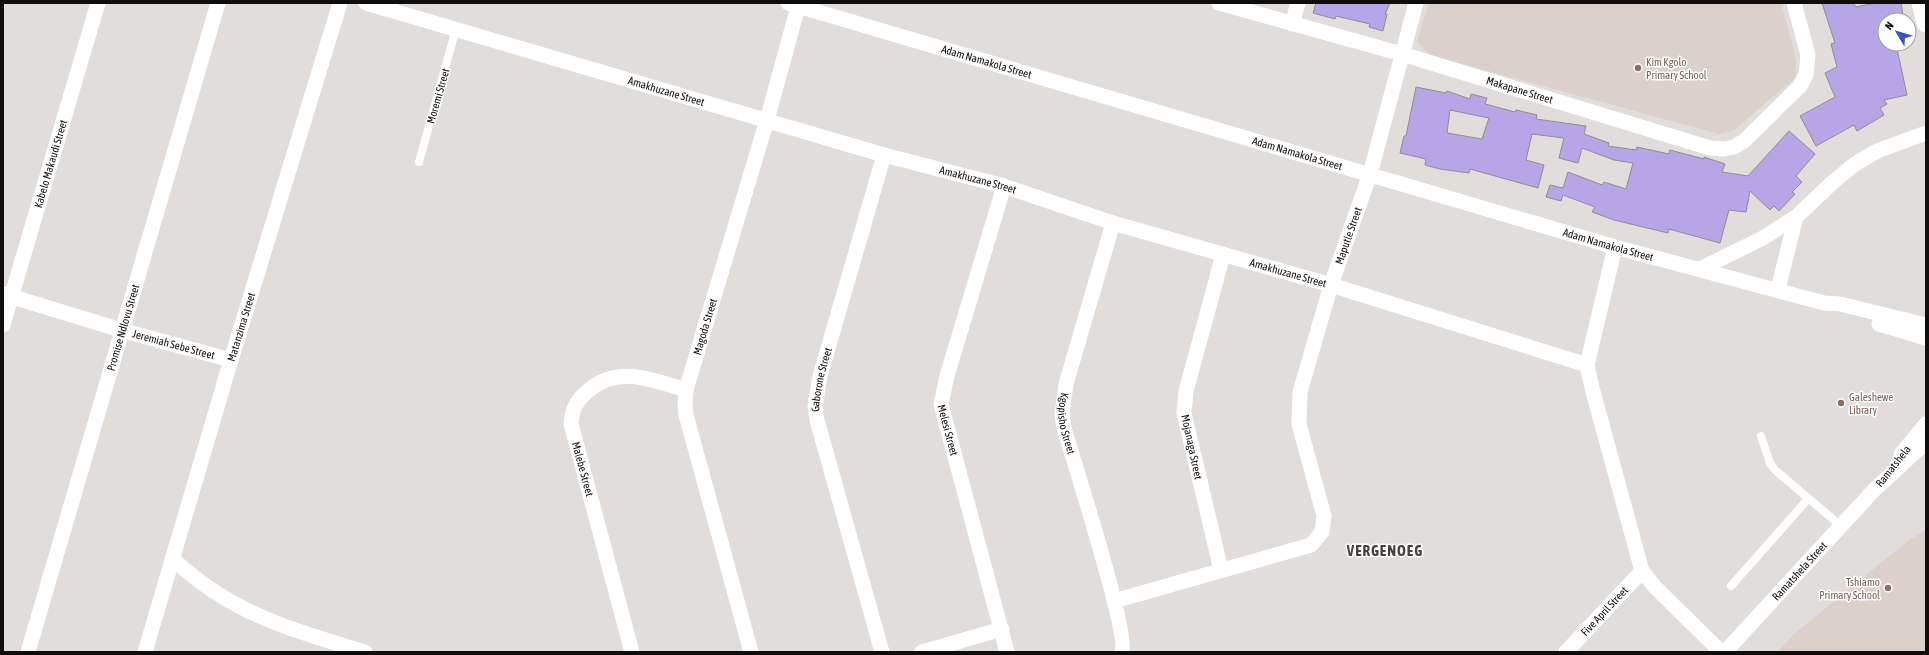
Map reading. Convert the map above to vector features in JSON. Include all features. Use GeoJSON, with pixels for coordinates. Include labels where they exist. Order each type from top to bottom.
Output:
{"type":"FeatureCollection","features":[{"type":"Feature","properties":{"kind":"street","name":"Kabelo Makaudi Street"},"geometry":{"type":"LineString","coordinates":[[3,325],[7,295],[98,3]]}},
{"type":"Feature","properties":{"kind":"street","name":"Promise Ndlovu Street"},"geometry":{"type":"LineString","coordinates":[[28,652],[121,330],[218,3]]}},
{"type":"Feature","properties":{"kind":"street","name":"Matanzima Street"},"geometry":{"type":"LineString","coordinates":[[145,652],[230,360],[340,3]]}},
{"type":"Feature","properties":{"kind":"street","name":"Amakhuzane Street"},"geometry":{"type":"LineString","coordinates":[[366,3],[884,155],[1004,186],[1113,223],[1331,285],[1588,365]]}},
{"type":"Feature","properties":{"kind":"street","name":"Makapane Street"},"geometry":{"type":"LineString","coordinates":[[1219,3],[1402,54],[1710,148],[1724,149],[1734,146],[1752,134],[1800,86],[1806,75],[1808,55],[1794,3]]}},
{"type":"Feature","properties":{"kind":"street"},"geometry":{"type":"LineString","coordinates":[[1292,24],[1298,3]]}},
{"type":"Feature","properties":{"kind":"street","name":"Maputle Street"},"geometry":{"type":"LineString","coordinates":[[1221,570],[1311,545],[1322,532],[1324,516],[1299,424],[1298,408],[1303,378],[1331,285],[1370,174],[1416,3]]}},
{"type":"Feature","properties":{"kind":"street"},"geometry":{"type":"LineString","coordinates":[[1921,3],[1926,23]]}},
{"type":"Feature","properties":{"kind":"street","name":"Magoda Street"},"geometry":{"type":"LineString","coordinates":[[752,652],[686,415],[685,404],[686,390],[767,120],[795,4]]}},
{"type":"Feature","properties":{"kind":"street","name":"Adam Namakola Street"},"geometry":{"type":"LineString","coordinates":[[795,4],[1615,247],[1778,289],[1824,303]]}},
{"type":"Feature","properties":{"kind":"street"},"geometry":{"type":"LineString","coordinates":[[1700,269],[1763,238],[1796,217],[1833,182],[1855,164],[1877,150],[1926,133]]}},
{"type":"Feature","properties":{"kind":"street","name":"Gaborone Street"},"geometry":{"type":"LineString","coordinates":[[882,652],[817,420],[815,406],[820,376],[884,155]]}},
{"type":"Feature","properties":{"kind":"street","name":"Melesi Street"},"geometry":{"type":"LineString","coordinates":[[1004,186],[947,376],[941,404],[1007,652]]}},
{"type":"Feature","properties":{"kind":"street"},"geometry":{"type":"LineString","coordinates":[[1778,289],[1796,217]]}},
{"type":"Feature","properties":{"kind":"street","name":"Kgopisho Street"},"geometry":{"type":"LineString","coordinates":[[1113,223],[1066,384],[1062,414],[1064,428],[1114,600],[1122,637],[1122,652]]}},
{"type":"Feature","properties":{"kind":"street"},"geometry":{"type":"LineString","coordinates":[[1615,247],[1588,365],[1594,395],[1642,571],[1654,586],[1721,652]]}},
{"type":"Feature","properties":{"kind":"street","name":"Mojanaga Street"},"geometry":{"type":"LineString","coordinates":[[1221,570],[1184,413],[1186,391],[1223,255]]}},
{"type":"Feature","properties":{"kind":"street","name":"Jeremiah Sebe Street"},"geometry":{"type":"LineString","coordinates":[[7,295],[121,330],[230,360]]}},
{"type":"Feature","properties":{"kind":"street"},"geometry":{"type":"LineString","coordinates":[[1824,303],[1846,305],[1926,325]]}},
{"type":"Feature","properties":{"kind":"street"},"geometry":{"type":"LineString","coordinates":[[1824,303],[1851,315],[1926,338]]}},
{"type":"Feature","properties":{"kind":"street","name":"Malebe Street"},"geometry":{"type":"LineString","coordinates":[[632,652],[571,424],[572,414],[575,404],[596,384],[614,376],[631,375],[648,378],[686,390]]}},
{"type":"Feature","properties":{"kind":"street","name":"Ramatshela"},"geometry":{"type":"LineString","coordinates":[[1874,490],[1926,424]]}},
{"type":"Feature","properties":{"kind":"street","name":"Ramatshela"},"geometry":{"type":"LineString","coordinates":[[1874,490],[1926,442]]}},
{"type":"Feature","properties":{"kind":"street","name":"Ramatshela Street"},"geometry":{"type":"LineString","coordinates":[[1725,652],[1874,490]]}},
{"type":"Feature","properties":{"kind":"street"},"geometry":{"type":"LineString","coordinates":[[172,558],[215,592],[246,610],[307,633],[365,652]]}},
{"type":"Feature","properties":{"kind":"street"},"geometry":{"type":"LineString","coordinates":[[1114,600],[1221,570]]}},
{"type":"Feature","properties":{"kind":"street","name":"Five April Street"},"geometry":{"type":"LineString","coordinates":[[1566,652],[1642,571]]}},
{"type":"Feature","properties":{"kind":"street"},"geometry":{"type":"LineString","coordinates":[[922,652],[1002,629]]}},
{"type":"Feature","properties":{"kind":"lane","name":"Moremi Street"},"geometry":{"type":"LineString","coordinates":[[419,162],[456,29]]}},
{"type":"Feature","properties":{"kind":"lane"},"geometry":{"type":"LineString","coordinates":[[1761,436],[1770,463],[1775,470],[1841,526]]}},
{"type":"Feature","properties":{"kind":"lane"},"geometry":{"type":"LineString","coordinates":[[1731,586],[1808,499]]}},
{"type":"Feature","properties":{"kind":"shaded area","name":"Kim Kgolo Primary School"},"geometry":{"type":"Polygon","coordinates":[[[1429,3],[1781,3],[1796,59],[1795,78],[1733,131],[1719,134],[1430,55],[1417,42],[1429,3]]]}},
{"type":"Feature","properties":{"kind":"shaded area","name":"Tshiamo Primary School"},"geometry":{"type":"Polygon","coordinates":[[[1926,530],[1926,652],[1777,652],[1793,635],[1908,541],[1926,530]]]}},
{"type":"Feature","properties":{"kind":"building"},"geometry":{"type":"Polygon","coordinates":[[[1316,3],[1390,3],[1385,14],[1387,14],[1383,31],[1369,27],[1370,24],[1336,16],[1335,19],[1313,13],[1316,3]]]}},
{"type":"Feature","properties":{"kind":"building"},"geometry":{"type":"Polygon","coordinates":[[[1822,3],[1853,3],[1856,7],[1875,3],[1901,3],[1903,12],[1877,12],[1877,52],[1898,52],[1907,95],[1884,100],[1887,104],[1880,108],[1884,115],[1857,131],[1854,125],[1816,146],[1800,116],[1835,97],[1825,73],[1837,67],[1831,44],[1835,43],[1822,3]]]}},
{"type":"Feature","properties":{"kind":"building"},"geometry":{"type":"Polygon","coordinates":[[[1416,87],[1446,93],[1447,91],[1470,99],[1471,94],[1487,98],[1485,104],[1515,112],[1516,110],[1537,115],[1536,119],[1586,126],[1584,134],[1609,143],[1608,146],[1636,150],[1637,147],[1669,154],[1670,150],[1704,159],[1704,157],[1725,164],[1722,172],[1748,176],[1789,131],[1815,154],[1796,176],[1802,182],[1792,192],[1795,194],[1779,211],[1774,206],[1770,210],[1750,191],[1746,212],[1729,210],[1720,243],[1669,229],[1668,233],[1614,220],[1592,212],[1595,207],[1563,195],[1561,201],[1546,197],[1550,185],[1563,188],[1568,172],[1602,185],[1604,182],[1626,189],[1633,163],[1614,160],[1582,148],[1578,163],[1559,158],[1564,138],[1532,134],[1526,160],[1544,165],[1538,188],[1470,169],[1469,173],[1440,169],[1425,165],[1426,159],[1400,153],[1404,136],[1406,136],[1416,87]],[[1450,110],[1447,133],[1482,139],[1489,118],[1450,110]]]}},
{"type":"Feature","properties":{"kind":"place","name":"Kim Kgolo Primary School"},"geometry":{"type":"Point","coordinates":[1638,68]}},
{"type":"Feature","properties":{"kind":"place","name":"Galeshewe Library"},"geometry":{"type":"Point","coordinates":[1841,403]}},
{"type":"Feature","properties":{"kind":"place","name":"Tshiamo Primary School"},"geometry":{"type":"Point","coordinates":[1888,588]}},
{"type":"Feature","properties":{"kind":"district","name":"VERGENOEG"},"geometry":{"type":"Point","coordinates":[1385,551]}}]}
